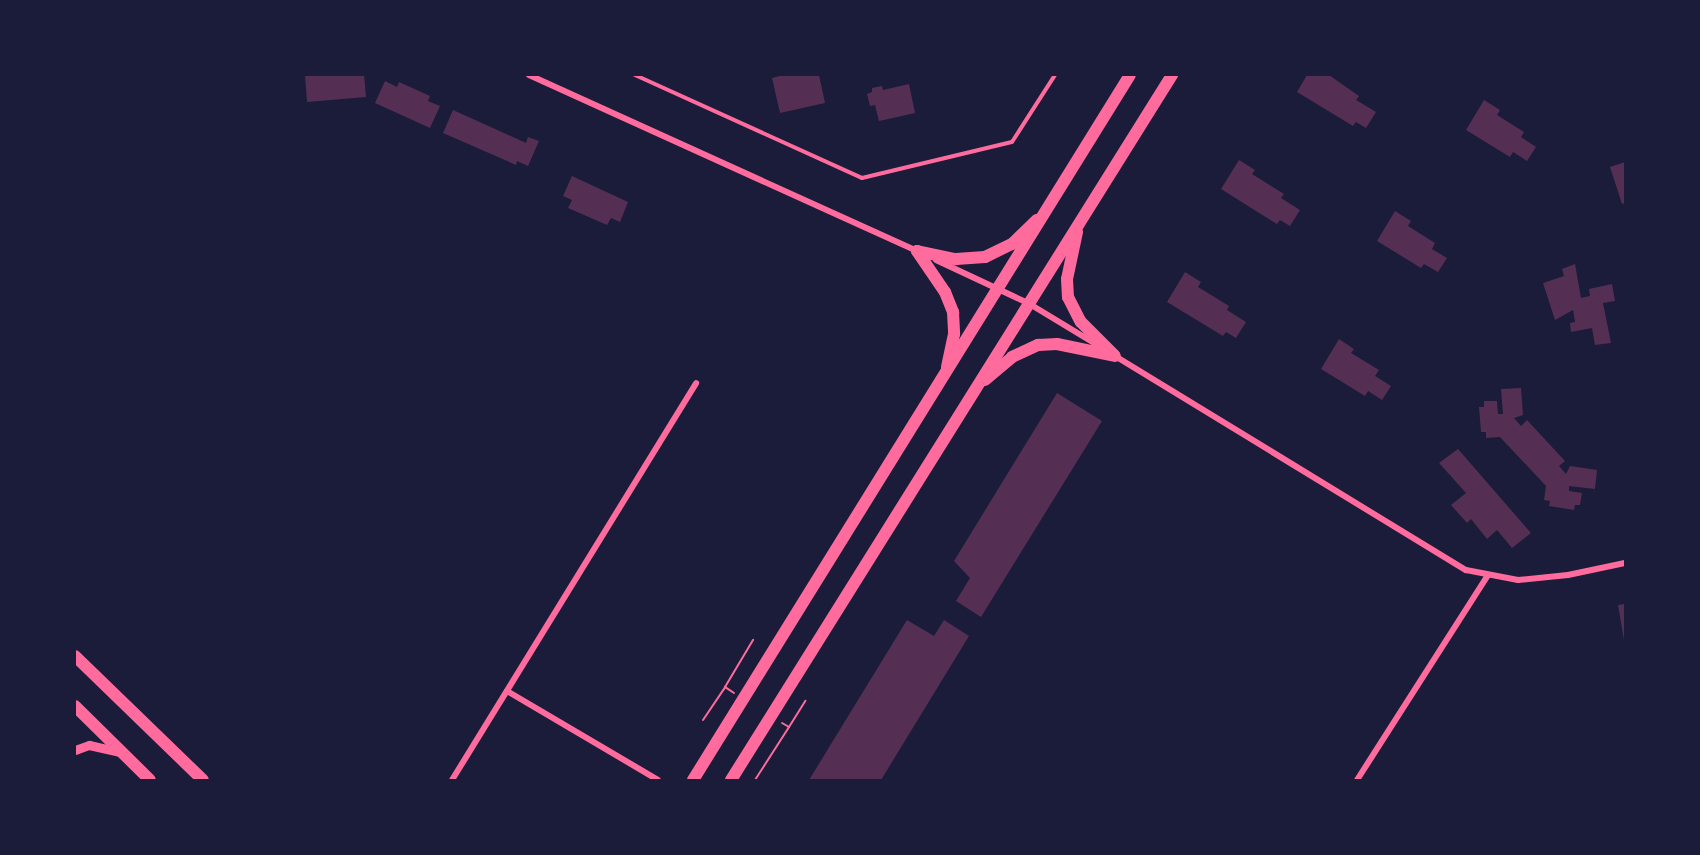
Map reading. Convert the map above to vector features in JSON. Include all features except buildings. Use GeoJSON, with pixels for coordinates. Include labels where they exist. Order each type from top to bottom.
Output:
{"type":"FeatureCollection","features":[{"type":"Feature","properties":{"kind":"main road"},"geometry":{"type":"LineString","coordinates":[[693,780],[945,377],[1130,75]]}},
{"type":"Feature","properties":{"kind":"main road"},"geometry":{"type":"LineString","coordinates":[[731,780],[1172,75]]}},
{"type":"Feature","properties":{"kind":"main road"},"geometry":{"type":"LineString","coordinates":[[916,251],[956,259],[985,257],[1011,244],[1049,208]]}},
{"type":"Feature","properties":{"kind":"main road"},"geometry":{"type":"LineString","coordinates":[[1079,223],[1067,279],[1068,297],[1081,322],[1115,356]]}},
{"type":"Feature","properties":{"kind":"main road"},"geometry":{"type":"LineString","coordinates":[[916,251],[945,292],[953,312],[954,334],[945,377]]}},
{"type":"Feature","properties":{"kind":"main road"},"geometry":{"type":"LineString","coordinates":[[974,390],[1012,357],[1038,345],[1057,344],[1115,356]]}},
{"type":"Feature","properties":{"kind":"main road"},"geometry":{"type":"LineString","coordinates":[[75,656],[203,780]]}},
{"type":"Feature","properties":{"kind":"main road"},"geometry":{"type":"LineString","coordinates":[[75,706],[150,780]]}},
{"type":"Feature","properties":{"kind":"street"},"geometry":{"type":"LineString","coordinates":[[529,75],[1028,303],[1444,560],[1487,577],[1543,578],[1625,563]]}},
{"type":"Feature","properties":{"kind":"street"},"geometry":{"type":"LineString","coordinates":[[452,780],[696,383]]}},
{"type":"Feature","properties":{"kind":"street"},"geometry":{"type":"LineString","coordinates":[[1357,780],[1487,577]]}},
{"type":"Feature","properties":{"kind":"street"},"geometry":{"type":"LineString","coordinates":[[507,691],[658,780]]}},
{"type":"Feature","properties":{"kind":"street"},"geometry":{"type":"LineString","coordinates":[[75,750],[103,746],[128,758]]}},
{"type":"Feature","properties":{"kind":"lane"},"geometry":{"type":"LineString","coordinates":[[635,75],[862,177],[1012,142],[1055,75]]}},
{"type":"Feature","properties":{"kind":"path"},"geometry":{"type":"LineString","coordinates":[[703,720],[753,640]]}},
{"type":"Feature","properties":{"kind":"path"},"geometry":{"type":"LineString","coordinates":[[725,687],[743,699]]}},
{"type":"Feature","properties":{"kind":"path"},"geometry":{"type":"LineString","coordinates":[[755,780],[806,701]]}},
{"type":"Feature","properties":{"kind":"path"},"geometry":{"type":"LineString","coordinates":[[780,722],[789,727]]}}]}
